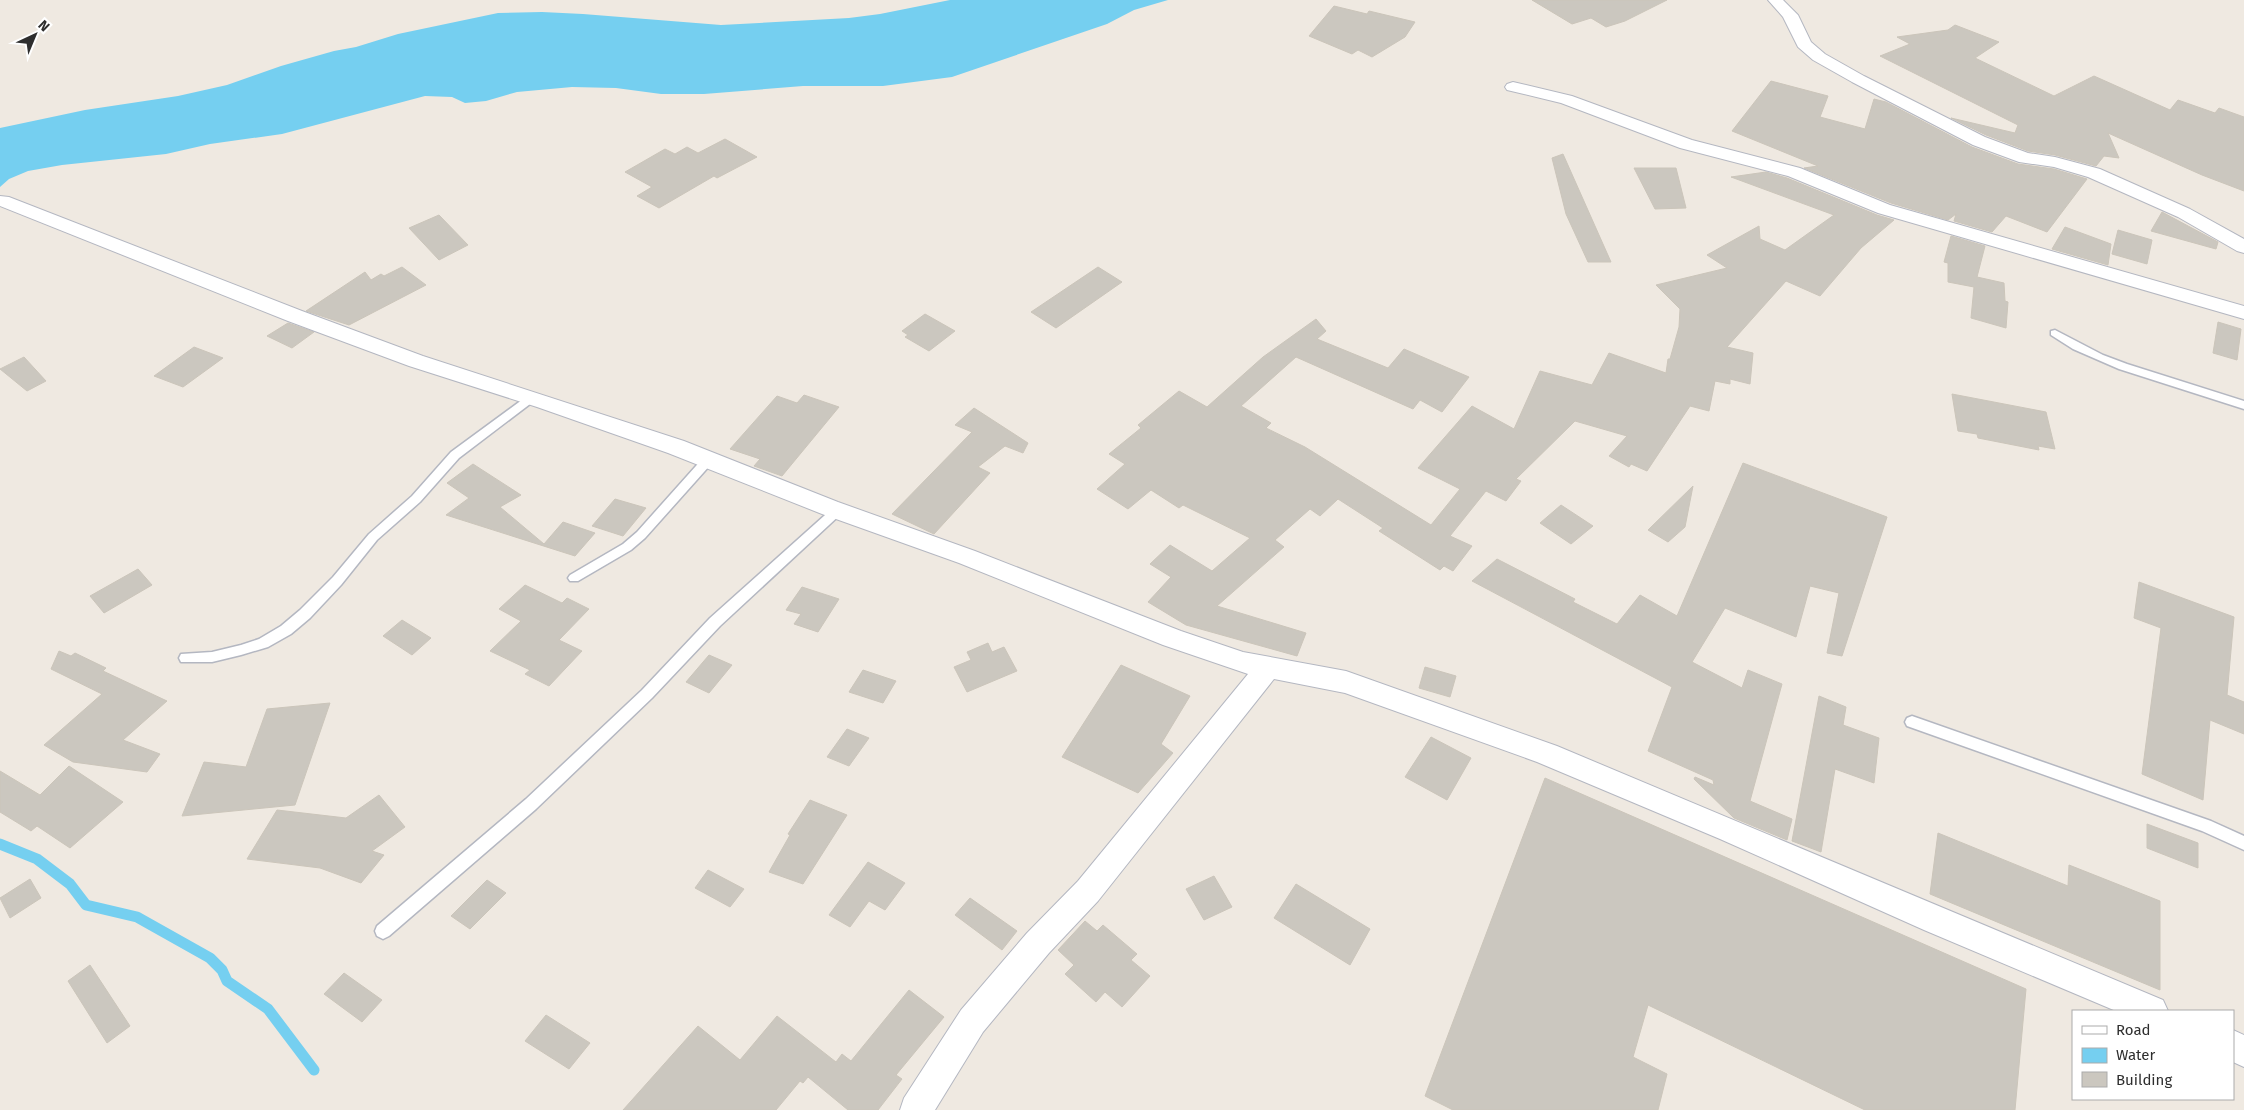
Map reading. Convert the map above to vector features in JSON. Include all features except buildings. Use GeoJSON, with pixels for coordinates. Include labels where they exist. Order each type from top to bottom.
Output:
{"type":"FeatureCollection","features":[{"type":"Feature","properties":{"kind":"street"},"geometry":{"type":"LineString","coordinates":[[1775,0],[1790,15],[1804,44],[1820,57],[1858,79],[1980,141],[2024,158],[2055,162],[2094,173],[2184,213],[2218,230],[2244,247]]}},
{"type":"Feature","properties":{"kind":"street"},"geometry":{"type":"LineString","coordinates":[[1513,87],[1566,100],[1686,144],[1794,172],[1884,208],[2244,313]]}},
{"type":"Feature","properties":{"kind":"street"},"geometry":{"type":"LineString","coordinates":[[3,200],[407,358],[530,398],[708,460],[967,557],[1172,638],[1243,662],[1346,682],[1547,754],[1730,830],[1934,920],[2150,1010]]}},
{"type":"Feature","properties":{"kind":"street"},"geometry":{"type":"LineString","coordinates":[[916,1110],[972,1021],[1038,943],[1094,884],[1268,668]]}},
{"type":"Feature","properties":{"kind":"lane"},"geometry":{"type":"LineString","coordinates":[[2055,333],[2071,344],[2110,362],[2163,380],[2218,395],[2244,405]]}},
{"type":"Feature","properties":{"kind":"lane"},"geometry":{"type":"LineString","coordinates":[[186,658],[212,657],[241,650],[263,643],[286,630],[305,614],[337,581],[373,537],[416,499],[455,455],[530,398]]}},
{"type":"Feature","properties":{"kind":"lane"},"geometry":{"type":"LineString","coordinates":[[574,578],[627,547],[641,535],[708,460]]}},
{"type":"Feature","properties":{"kind":"lane"},"geometry":{"type":"LineString","coordinates":[[383,931],[532,804],[647,694],[716,622],[838,510]]}},
{"type":"Feature","properties":{"kind":"lane"},"geometry":{"type":"LineString","coordinates":[[1912,722],[2206,826],[2244,843]]}},
{"type":"Feature","properties":{"kind":"water"},"geometry":{"type":"Polygon","coordinates":[[[950,0],[1168,0],[1134,10],[1107,24],[952,77],[883,86],[803,86],[704,94],[661,94],[616,88],[572,87],[517,92],[486,101],[465,103],[452,97],[425,96],[282,134],[210,144],[166,154],[62,165],[28,171],[9,179],[0,187],[0,128],[85,110],[178,96],[227,85],[281,66],[334,51],[356,47],[398,34],[498,13],[542,12],[583,14],[721,25],[849,18],[880,14],[950,0]]]}},
{"type":"Feature","properties":{"kind":"waterway"},"geometry":{"type":"LineString","coordinates":[[0,844],[37,859],[70,884],[86,905],[137,917],[210,958],[222,970],[227,981],[268,1009],[314,1070]]}}]}
